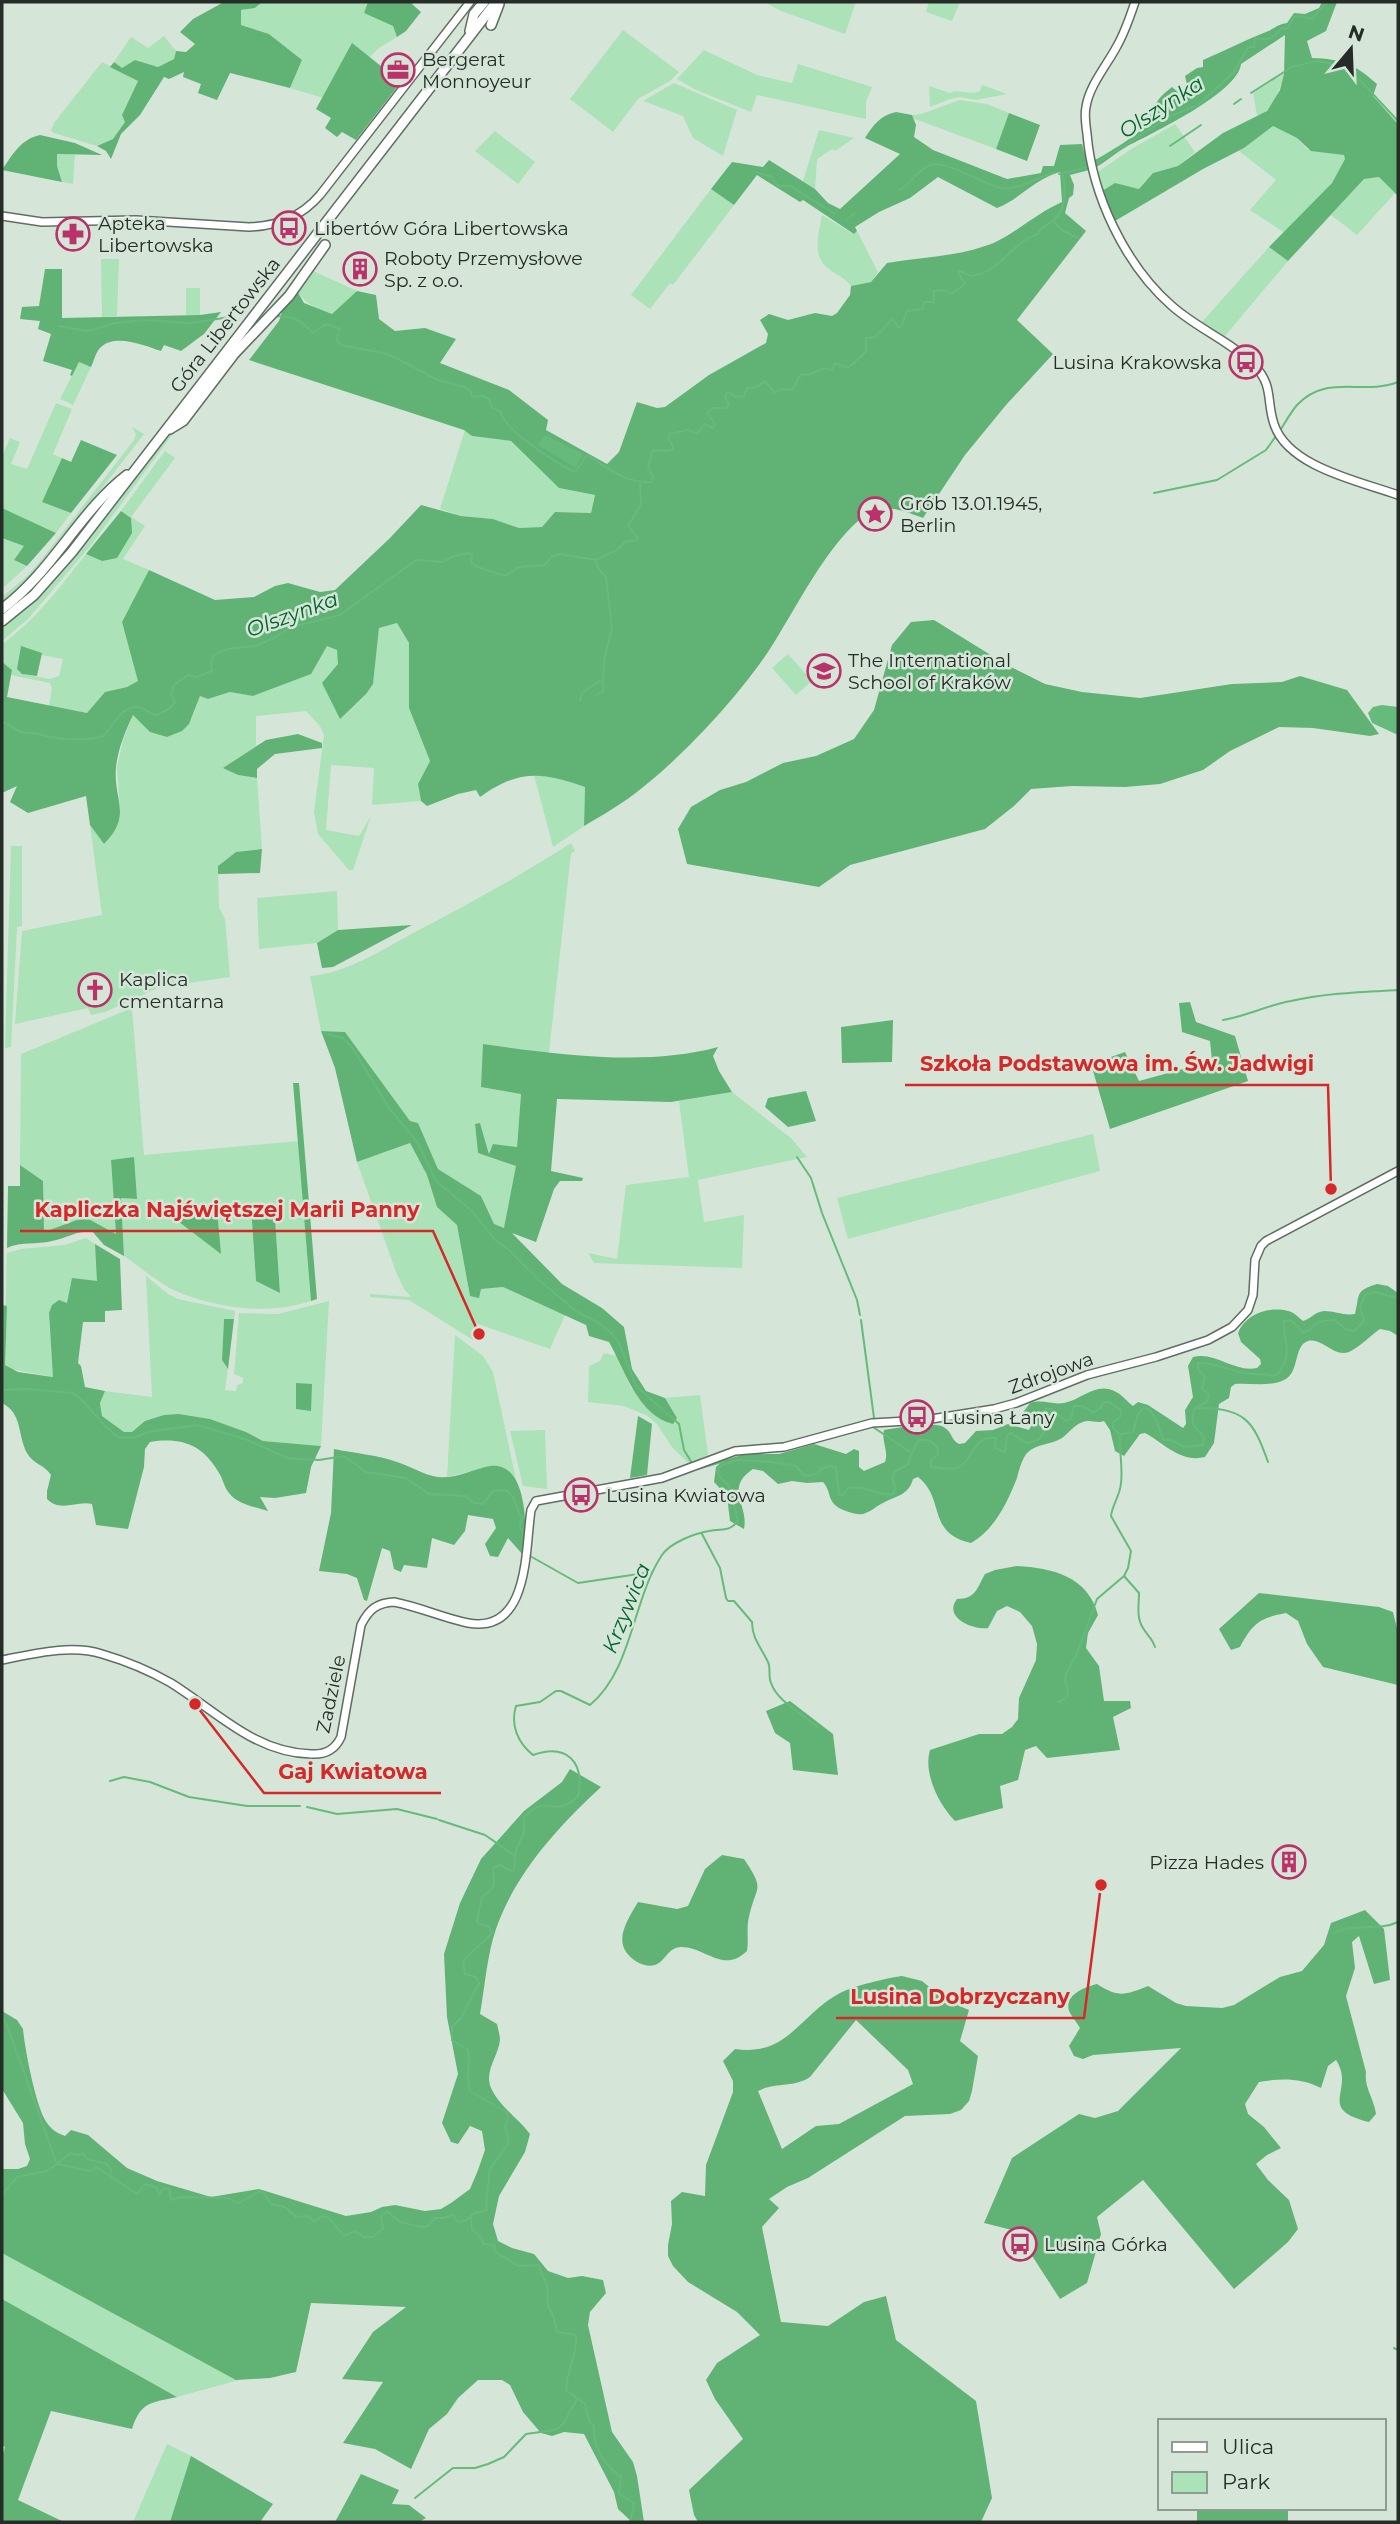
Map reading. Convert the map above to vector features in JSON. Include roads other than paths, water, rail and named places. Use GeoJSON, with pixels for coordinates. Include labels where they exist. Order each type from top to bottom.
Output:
{"type":"FeatureCollection","features":[{"type":"Feature","properties":{"kind":"highway","name":"Góra Libertowska"},"geometry":{"type":"LineString","coordinates":[[468,38],[474,13],[484,2]]}},
{"type":"Feature","properties":{"kind":"highway","name":"Góra Libertowska"},"geometry":{"type":"LineString","coordinates":[[2,621],[58,569],[498,2]]}},
{"type":"Feature","properties":{"kind":"highway"},"geometry":{"type":"LineString","coordinates":[[491,25],[498,2]]}},
{"type":"Feature","properties":{"kind":"highway"},"geometry":{"type":"LineString","coordinates":[[163,433],[183,421],[234,355],[289,296],[325,245]]}},
{"type":"Feature","properties":{"kind":"highway","name":"Góra Libertowska"},"geometry":{"type":"LineString","coordinates":[[2,609],[40,576],[110,488],[137,468]]}},
{"type":"Feature","properties":{"kind":"street"},"geometry":{"type":"LineString","coordinates":[[2,216],[42,222],[136,220],[265,227],[287,220],[306,209],[336,175],[470,2]]}},
{"type":"Feature","properties":{"kind":"street"},"geometry":{"type":"LineString","coordinates":[[1135,2],[1125,33],[1094,86],[1085,109],[1088,153],[1106,210],[1130,254],[1160,294],[1193,322],[1245,357],[1263,376],[1269,388],[1273,424],[1291,451],[1311,464],[1398,495]]}},
{"type":"Feature","properties":{"kind":"street","name":"Zdrojowa"},"geometry":{"type":"LineString","coordinates":[[594,1490],[670,1476],[735,1451],[784,1447],[872,1423],[925,1420],[994,1409],[1087,1375],[1208,1340],[1233,1327],[1248,1310],[1253,1295],[1255,1260],[1266,1241],[1398,1171]]}},
{"type":"Feature","properties":{"kind":"street","name":"Zadziele"},"geometry":{"type":"LineString","coordinates":[[2,1660],[73,1650],[104,1654],[170,1683],[248,1736],[271,1748],[298,1754],[325,1753],[338,1744],[341,1737],[361,1625],[370,1609],[385,1602],[394,1602],[471,1623],[494,1621],[513,1605],[524,1576],[533,1504],[545,1498],[594,1490]]}},
{"type":"Feature","properties":{"kind":"waterway","name":"Olszynka"},"geometry":{"type":"LineString","coordinates":[[1095,164],[1171,116],[1198,105],[1234,72],[1248,47],[1254,47],[1255,38],[1273,37],[1281,29],[1288,28],[1294,17],[1312,19],[1327,2]]}},
{"type":"Feature","properties":{"kind":"waterway"},"geometry":{"type":"LineString","coordinates":[[1251,93],[1292,67],[1316,61],[1329,63],[1355,75],[1398,121]]}},
{"type":"Feature","properties":{"kind":"waterway"},"geometry":{"type":"LineString","coordinates":[[1234,104],[1241,99]]}},
{"type":"Feature","properties":{"kind":"waterway"},"geometry":{"type":"LineString","coordinates":[[1170,146],[1201,125]]}},
{"type":"Feature","properties":{"kind":"waterway"},"geometry":{"type":"LineString","coordinates":[[900,190],[922,170],[937,164],[1002,188],[1015,187],[1054,173]]}},
{"type":"Feature","properties":{"kind":"waterway","name":"Olszynka"},"geometry":{"type":"LineString","coordinates":[[1059,174],[1088,167]]}},
{"type":"Feature","properties":{"kind":"waterway"},"geometry":{"type":"LineString","coordinates":[[756,172],[772,177],[778,186],[790,186],[835,214]]}},
{"type":"Feature","properties":{"kind":"waterway","name":"Olszynka"},"geometry":{"type":"LineString","coordinates":[[274,316],[296,319],[313,333],[326,324],[340,329],[336,339],[341,345],[388,354],[438,380],[464,387],[471,392],[472,397],[483,396],[489,399],[492,408],[500,411],[520,436],[575,472],[587,455],[625,477],[651,482],[653,477],[648,467],[653,450],[674,449],[668,437],[670,434],[688,430],[697,434],[705,424],[713,428],[715,424],[707,413],[714,408],[726,408],[729,404],[725,397],[727,393],[744,397],[747,388],[757,387],[765,381],[775,393],[782,389],[792,390],[801,374],[809,375],[824,368],[832,370],[835,363],[848,368],[866,352],[866,338],[875,337],[893,319],[898,327],[901,327],[907,311],[922,309],[925,302],[934,302],[934,291],[944,290],[951,294],[965,284],[959,271],[971,276],[985,272],[1024,241],[1037,235],[1061,210],[1065,192],[1063,174]]}},
{"type":"Feature","properties":{"kind":"waterway"},"geometry":{"type":"LineString","coordinates":[[846,220],[855,213]]}},
{"type":"Feature","properties":{"kind":"waterway"},"geometry":{"type":"LineString","coordinates":[[1053,221],[1062,230],[1078,238]]}},
{"type":"Feature","properties":{"kind":"waterway"},"geometry":{"type":"LineString","coordinates":[[59,326],[88,331],[115,323],[144,320],[191,323],[230,317]]}},
{"type":"Feature","properties":{"kind":"waterway"},"geometry":{"type":"LineString","coordinates":[[1281,429],[1297,405],[1309,395],[1321,390],[1333,387],[1385,386],[1398,382]]}},
{"type":"Feature","properties":{"kind":"waterway"},"geometry":{"type":"LineString","coordinates":[[1154,493],[1217,480],[1266,450],[1276,436]]}},
{"type":"Feature","properties":{"kind":"waterway","name":"Olszynka"},"geometry":{"type":"LineString","coordinates":[[2,722],[21,732],[53,737],[79,739],[103,736],[129,708],[142,708],[156,715],[169,709],[175,702],[171,694],[174,685],[188,675],[197,677],[212,671],[211,661],[214,655],[227,649],[255,646],[292,627],[340,615],[416,560],[443,562],[453,556],[469,553],[475,566],[505,576],[519,567],[545,565],[551,557],[560,554],[596,560],[617,550],[626,541],[636,541],[638,538],[628,526],[641,504],[640,484]]}},
{"type":"Feature","properties":{"kind":"waterway"},"geometry":{"type":"LineString","coordinates":[[596,562],[606,577],[612,627],[604,661],[603,691],[597,695]]}},
{"type":"Feature","properties":{"kind":"waterway"},"geometry":{"type":"LineString","coordinates":[[580,701],[582,693],[601,680]]}},
{"type":"Feature","properties":{"kind":"waterway"},"geometry":{"type":"LineString","coordinates":[[1223,1020],[1304,998],[1398,990]]}},
{"type":"Feature","properties":{"kind":"waterway"},"geometry":{"type":"LineString","coordinates":[[326,1034],[343,1038],[352,1047],[389,1108],[418,1143],[436,1181],[472,1211],[495,1240],[539,1280],[577,1312],[599,1323],[612,1334],[619,1343],[636,1386],[679,1424],[684,1450],[692,1463]]}},
{"type":"Feature","properties":{"kind":"waterway"},"geometry":{"type":"LineString","coordinates":[[797,1157],[811,1178],[857,1300],[860,1315]]}},
{"type":"Feature","properties":{"kind":"waterway","name":"Krzywica"},"geometry":{"type":"LineString","coordinates":[[1122,1434],[1133,1432],[1138,1415],[1142,1409],[1147,1408],[1155,1417],[1163,1440],[1171,1440],[1185,1447],[1203,1445],[1204,1437],[1195,1427],[1192,1417],[1195,1408],[1209,1397],[1202,1389],[1205,1377],[1198,1370],[1198,1363],[1273,1376],[1279,1373],[1286,1358],[1284,1321],[1291,1320],[1302,1332],[1331,1320],[1354,1331],[1364,1321],[1360,1306],[1366,1294],[1375,1292],[1398,1298]]}},
{"type":"Feature","properties":{"kind":"waterway"},"geometry":{"type":"LineString","coordinates":[[861,1320],[874,1418]]}},
{"type":"Feature","properties":{"kind":"waterway"},"geometry":{"type":"LineString","coordinates":[[2,1390],[72,1393],[118,1437],[134,1438],[148,1432],[197,1425],[245,1439],[288,1458],[319,1460],[344,1456],[366,1472],[406,1478],[429,1494],[466,1496],[474,1503],[483,1504],[493,1491],[506,1490],[513,1498],[522,1518],[520,1526],[525,1539]]}},
{"type":"Feature","properties":{"kind":"waterway","name":"Krzywica"},"geometry":{"type":"LineString","coordinates":[[2,2195],[17,2177],[47,2171],[57,2164],[90,2171],[96,2167],[137,2194],[145,2184],[156,2187],[159,2195],[163,2189],[169,2188],[171,2200],[180,2197],[227,2198],[239,2203],[260,2191],[271,2204],[285,2207],[296,2217],[308,2216],[314,2222],[322,2216],[329,2218],[344,2236],[355,2231],[364,2237],[373,2237],[383,2229],[381,2216],[387,2211],[400,2222],[421,2227],[428,2226],[435,2218],[453,2215],[458,2222],[467,2220],[474,2213],[487,2210],[489,2171],[509,2142],[505,2127],[508,2117],[506,2112],[470,2091],[468,2050],[452,2040],[452,2027],[461,2018],[479,1983],[476,1977],[465,1974],[463,1961],[492,1933],[488,1926],[477,1921],[482,1897],[494,1884],[494,1867],[501,1865],[510,1871],[514,1870],[516,1850],[524,1832],[524,1818],[538,1807],[556,1807],[570,1803],[578,1796],[579,1784],[579,1774],[571,1758],[555,1752],[533,1755],[523,1745],[515,1727],[516,1706],[540,1702],[556,1691],[590,1705],[604,1690],[624,1654],[644,1592],[662,1555],[683,1539],[703,1532],[728,1529],[738,1521],[729,1486],[719,1476],[718,1469],[722,1465],[738,1460],[772,1462],[796,1466],[805,1476],[817,1474],[829,1466],[836,1468],[839,1494],[843,1495],[848,1488],[855,1487],[893,1494],[896,1487],[892,1479],[895,1471],[907,1465],[918,1440],[929,1440],[937,1447],[938,1455],[931,1460],[931,1467],[954,1468],[961,1466],[983,1440],[996,1438],[995,1448],[1005,1452],[1007,1435],[1011,1433],[1027,1443],[1038,1440],[1044,1433],[1041,1414],[1046,1409],[1052,1409],[1066,1421],[1071,1419],[1074,1406],[1081,1406],[1093,1412],[1101,1408],[1103,1402],[1109,1402],[1121,1410],[1121,1416],[1113,1423],[1113,1428],[1120,1434]]}},
{"type":"Feature","properties":{"kind":"waterway"},"geometry":{"type":"LineString","coordinates":[[1196,1408],[1225,1410],[1244,1419],[1257,1435],[1268,1462]]}},
{"type":"Feature","properties":{"kind":"waterway"},"geometry":{"type":"LineString","coordinates":[[873,1427],[910,1452]]}},
{"type":"Feature","properties":{"kind":"waterway"},"geometry":{"type":"LineString","coordinates":[[1058,1702],[1066,1698],[1066,1674],[1078,1651],[1097,1599],[1124,1576],[1128,1568],[1131,1551],[1111,1516],[1121,1483],[1120,1435]]}},
{"type":"Feature","properties":{"kind":"waterway"},"geometry":{"type":"LineString","coordinates":[[697,1469],[722,1462],[725,1464]]}},
{"type":"Feature","properties":{"kind":"waterway"},"geometry":{"type":"LineString","coordinates":[[702,1534],[720,1568],[726,1598],[728,1601],[734,1601],[752,1622],[755,1638],[769,1664],[774,1690],[818,1728]]}},
{"type":"Feature","properties":{"kind":"waterway"},"geometry":{"type":"LineString","coordinates":[[530,1556],[578,1583],[652,1572]]}},
{"type":"Feature","properties":{"kind":"waterway"},"geometry":{"type":"LineString","coordinates":[[1124,1576],[1139,1593],[1139,1619],[1155,1647]]}},
{"type":"Feature","properties":{"kind":"waterway"},"geometry":{"type":"LineString","coordinates":[[110,1781],[124,1777],[150,1782],[189,1797],[247,1806],[300,1806]]}},
{"type":"Feature","properties":{"kind":"waterway"},"geometry":{"type":"LineString","coordinates":[[307,1807],[337,1814],[397,1809],[437,1819]]}},
{"type":"Feature","properties":{"kind":"waterway"},"geometry":{"type":"LineString","coordinates":[[439,1820],[485,1835],[514,1855]]}},
{"type":"Feature","properties":{"kind":"waterway"},"geometry":{"type":"LineString","coordinates":[[1332,1934],[1348,1928],[1398,1922]]}},
{"type":"Feature","properties":{"kind":"waterway"},"geometry":{"type":"LineString","coordinates":[[2,2016],[57,2164],[70,2153],[83,2153],[87,2159],[107,2164],[111,2169],[110,2174]]}},
{"type":"Feature","properties":{"kind":"waterway","name":"Krzywica"},"geometry":{"type":"LineString","coordinates":[[471,2217],[472,2229],[484,2244],[495,2245],[494,2250],[497,2253],[519,2266],[538,2265],[547,2285],[548,2306],[557,2332],[576,2335],[566,2390],[585,2404],[601,2455],[609,2467],[621,2477],[619,2494],[634,2503],[630,2522]]}},
{"type":"Feature","properties":{"kind":"waterway"},"geometry":{"type":"LineString","coordinates":[[1394,2348],[1398,2350]]}},
{"type":"Feature","properties":{"kind":"waterway"},"geometry":{"type":"LineString","coordinates":[[415,2498],[453,2468],[475,2468],[488,2464],[504,2457],[526,2434],[555,2430],[563,2424],[577,2399]]}},
{"type":"Feature","properties":{"kind":"place","name":"Bergerat Monnoyeur"},"geometry":{"type":"Point","coordinates":[398,70]}},
{"type":"Feature","properties":{"kind":"place","name":"Libertów Góra Libertowska"},"geometry":{"type":"Point","coordinates":[289,228]}},
{"type":"Feature","properties":{"kind":"place","name":"Apteka Libertowska"},"geometry":{"type":"Point","coordinates":[73,234]}},
{"type":"Feature","properties":{"kind":"place","name":"Roboty Przemysłowe Sp. z o.o."},"geometry":{"type":"Point","coordinates":[360,269]}},
{"type":"Feature","properties":{"kind":"place","name":"Lusina Krakowska"},"geometry":{"type":"Point","coordinates":[1246,362]}},
{"type":"Feature","properties":{"kind":"place","name":"Grób 13.01.1945, Berlin"},"geometry":{"type":"Point","coordinates":[875,514]}},
{"type":"Feature","properties":{"kind":"place","name":"The International School of Kraków"},"geometry":{"type":"Point","coordinates":[824,671]}},
{"type":"Feature","properties":{"kind":"place","name":"Kaplica cmentarna"},"geometry":{"type":"Point","coordinates":[95,990]}},
{"type":"Feature","properties":{"kind":"place","name":"Szkoła Podstawowa im. Św. Jadwigi"},"geometry":{"type":"Point","coordinates":[1331,1189]}},
{"type":"Feature","properties":{"kind":"place","name":"Kapliczka Najświętszej Marii Panny"},"geometry":{"type":"Point","coordinates":[479,1334]}},
{"type":"Feature","properties":{"kind":"place","name":"Lusina Łany"},"geometry":{"type":"Point","coordinates":[917,1417]}},
{"type":"Feature","properties":{"kind":"place","name":"Lusina Kwiatowa"},"geometry":{"type":"Point","coordinates":[581,1495]}},
{"type":"Feature","properties":{"kind":"place","name":"Gaj Kwiatowa"},"geometry":{"type":"Point","coordinates":[195,1704]}},
{"type":"Feature","properties":{"kind":"place","name":"Pizza Hades"},"geometry":{"type":"Point","coordinates":[1289,1862]}},
{"type":"Feature","properties":{"kind":"place","name":"Lusina Dobrzyczany"},"geometry":{"type":"Point","coordinates":[1101,1885]}},
{"type":"Feature","properties":{"kind":"place","name":"Lusina Górka"},"geometry":{"type":"Point","coordinates":[1020,2244]}}]}
